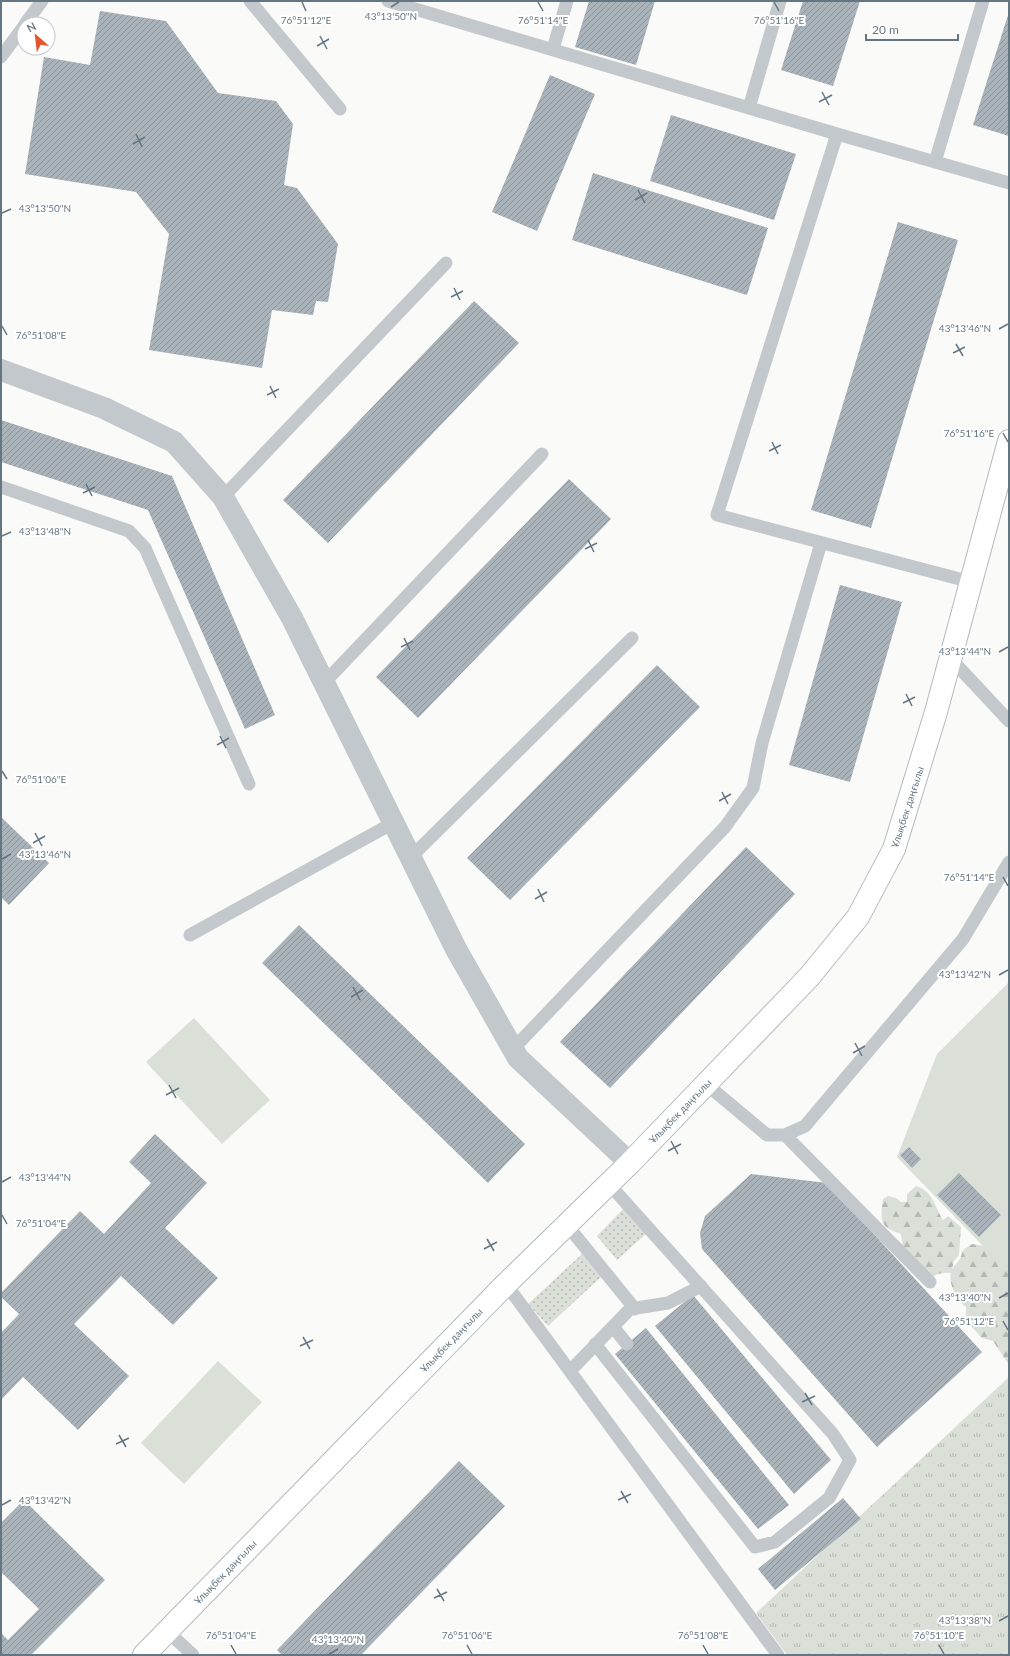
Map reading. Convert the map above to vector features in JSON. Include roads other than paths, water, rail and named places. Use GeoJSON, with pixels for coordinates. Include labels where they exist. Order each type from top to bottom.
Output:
{"type":"FeatureCollection","features":[{"type":"Feature","properties":{"kind":"street"},"geometry":{"type":"LineString","coordinates":[[1,370],[104,408],[174,442],[223,497],[292,618],[456,949],[518,1058],[630,1163]]}},
{"type":"Feature","properties":{"kind":"street","name":"Ұлықбек даңғылы"},"geometry":{"type":"LineString","coordinates":[[144,1655],[506,1284],[630,1163],[809,977],[858,917],[894,849],[951,659],[1009,441]]}},
{"type":"Feature","properties":{"kind":"lane"},"geometry":{"type":"LineString","coordinates":[[31,16],[42,1]]}},
{"type":"Feature","properties":{"kind":"lane"},"geometry":{"type":"LineString","coordinates":[[250,1],[340,109]]}},
{"type":"Feature","properties":{"kind":"lane"},"geometry":{"type":"LineString","coordinates":[[388,1],[837,134],[1009,183]]}},
{"type":"Feature","properties":{"kind":"lane"},"geometry":{"type":"LineString","coordinates":[[552,49],[567,1]]}},
{"type":"Feature","properties":{"kind":"lane"},"geometry":{"type":"LineString","coordinates":[[749,108],[780,1]]}},
{"type":"Feature","properties":{"kind":"lane"},"geometry":{"type":"LineString","coordinates":[[935,162],[983,1]]}},
{"type":"Feature","properties":{"kind":"lane"},"geometry":{"type":"LineString","coordinates":[[1,58],[16,37]]}},
{"type":"Feature","properties":{"kind":"lane"},"geometry":{"type":"LineString","coordinates":[[837,134],[717,515],[971,582]]}},
{"type":"Feature","properties":{"kind":"lane"},"geometry":{"type":"LineString","coordinates":[[223,497],[446,263]]}},
{"type":"Feature","properties":{"kind":"lane"},"geometry":{"type":"LineString","coordinates":[[324,683],[542,454]]}},
{"type":"Feature","properties":{"kind":"lane"},"geometry":{"type":"LineString","coordinates":[[1,487],[129,531],[145,548],[249,784]]}},
{"type":"Feature","properties":{"kind":"lane"},"geometry":{"type":"LineString","coordinates":[[513,1049],[726,827],[754,788],[762,743],[821,543]]}},
{"type":"Feature","properties":{"kind":"lane"},"geometry":{"type":"LineString","coordinates":[[410,858],[632,638]]}},
{"type":"Feature","properties":{"kind":"lane"},"geometry":{"type":"LineString","coordinates":[[951,659],[1009,721]]}},
{"type":"Feature","properties":{"kind":"lane"},"geometry":{"type":"LineString","coordinates":[[190,935],[393,823]]}},
{"type":"Feature","properties":{"kind":"lane"},"geometry":{"type":"LineString","coordinates":[[706,1084],[767,1135],[785,1135],[805,1126],[962,939],[1009,862]]}},
{"type":"Feature","properties":{"kind":"lane"},"geometry":{"type":"LineString","coordinates":[[785,1135],[930,1282]]}},
{"type":"Feature","properties":{"kind":"lane"},"geometry":{"type":"LineString","coordinates":[[595,1344],[755,1547],[775,1542],[830,1498],[850,1460],[833,1434],[609,1184]]}},
{"type":"Feature","properties":{"kind":"lane"},"geometry":{"type":"LineString","coordinates":[[567,1225],[636,1309]]}},
{"type":"Feature","properties":{"kind":"lane"},"geometry":{"type":"LineString","coordinates":[[506,1284],[778,1655]]}},
{"type":"Feature","properties":{"kind":"lane"},"geometry":{"type":"LineString","coordinates":[[570,1371],[630,1309],[671,1306],[700,1286]]}},
{"type":"Feature","properties":{"kind":"lane"},"geometry":{"type":"LineString","coordinates":[[613,1327],[627,1344]]}},
{"type":"Feature","properties":{"kind":"lane"},"geometry":{"type":"LineString","coordinates":[[167,1631],[193,1655]]}}]}
